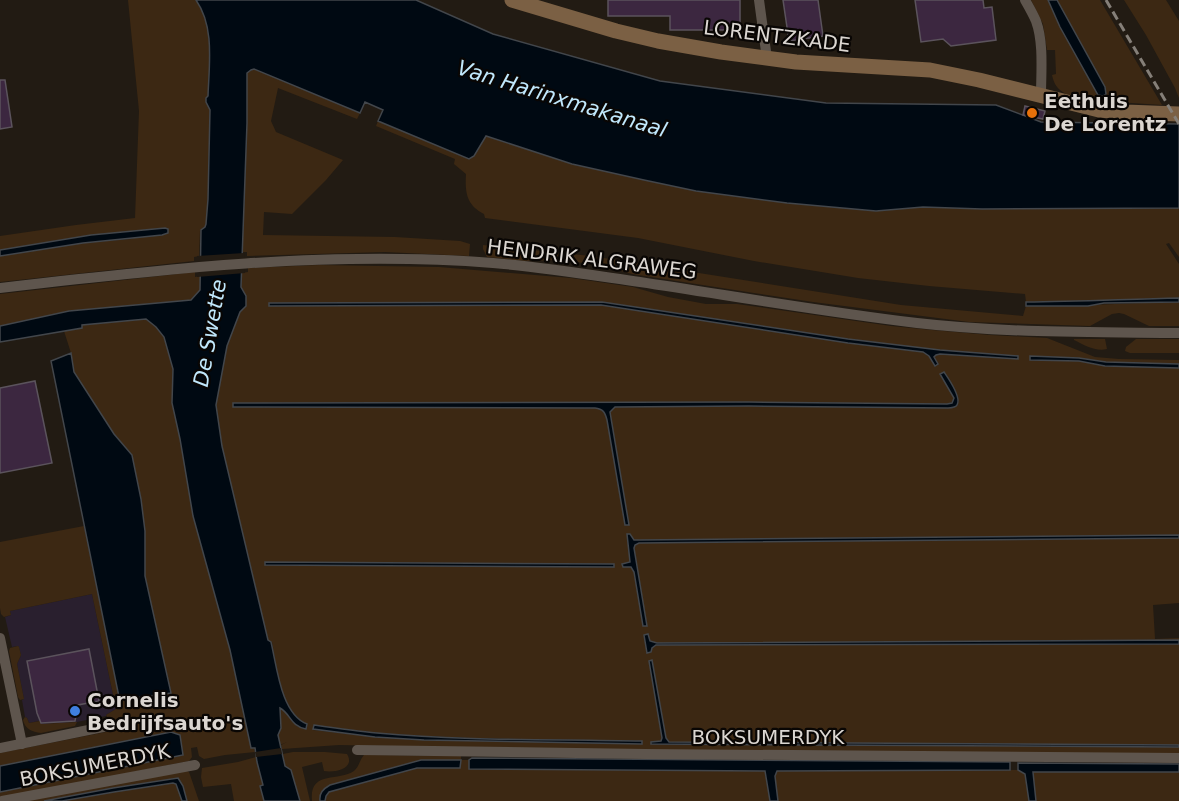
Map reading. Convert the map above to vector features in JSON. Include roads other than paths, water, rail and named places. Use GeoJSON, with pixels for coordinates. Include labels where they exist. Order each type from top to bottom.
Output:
{"type":"FeatureCollection","features":[{"type":"Feature","properties":{"kind":"street","name":"LORENTZKADE"},"geometry":{"type":"LineString","coordinates":[[512,0],[641,37],[681,45],[767,59],[829,65],[930,70],[1099,110],[1179,114]]}},
{"type":"Feature","properties":{"kind":"street"},"geometry":{"type":"LineString","coordinates":[[759,0],[767,59]]}},
{"type":"Feature","properties":{"kind":"street"},"geometry":{"type":"LineString","coordinates":[[1025,0],[1034,15],[1038,29],[1041,96]]}},
{"type":"Feature","properties":{"kind":"street","name":"HENDRIK ALGRAWEG"},"geometry":{"type":"LineString","coordinates":[[0,288],[194,267],[321,259],[493,263],[566,271],[810,309],[919,323],[1018,331],[1179,333]]}},
{"type":"Feature","properties":{"kind":"street"},"geometry":{"type":"LineString","coordinates":[[0,638],[22,744]]}},
{"type":"Feature","properties":{"kind":"street"},"geometry":{"type":"LineString","coordinates":[[0,748],[108,726]]}},
{"type":"Feature","properties":{"kind":"street","name":"BOKSUMERDYK"},"geometry":{"type":"LineString","coordinates":[[357,750],[1179,758]]}},
{"type":"Feature","properties":{"kind":"street","name":"BOKSUMERDYK"},"geometry":{"type":"LineString","coordinates":[[2,801],[195,765]]}},
{"type":"Feature","properties":{"kind":"water"},"geometry":{"type":"Polygon","coordinates":[[[196,0],[416,0],[493,34],[660,81],[826,103],[996,105],[1041,122],[1179,124],[1179,208],[923,207],[876,211],[787,203],[696,191],[572,164],[486,136],[474,156],[469,159],[378,121],[383,110],[365,102],[360,113],[254,69],[251,70],[247,73],[241,287],[246,296],[246,306],[240,312],[227,346],[216,405],[222,446],[278,676],[291,710],[298,719],[307,724],[306,729],[297,725],[280,708],[281,728],[278,735],[285,766],[291,770],[300,801],[264,801],[255,748],[251,748],[230,650],[193,516],[172,403],[173,369],[164,337],[146,319],[82,325],[82,328],[0,342],[0,326],[69,311],[191,300],[200,290],[201,230],[206,224],[208,199],[210,110],[206,98],[208,96],[210,46],[206,22],[196,0]]]}},
{"type":"Feature","properties":{"kind":"water"},"geometry":{"type":"Polygon","coordinates":[[[1048,0],[1057,0],[1105,87],[1106,94],[1103,96],[1098,95],[1060,27],[1048,0]]]}},
{"type":"Feature","properties":{"kind":"water"},"geometry":{"type":"Polygon","coordinates":[[[168,229],[168,233],[162,235],[83,243],[0,256],[0,250],[91,235],[168,229]]]}},
{"type":"Feature","properties":{"kind":"water"},"geometry":{"type":"Polygon","coordinates":[[[1179,298],[1179,302],[1026,306],[1026,302],[1179,298]]]}},
{"type":"Feature","properties":{"kind":"water"},"geometry":{"type":"Polygon","coordinates":[[[602,302],[848,339],[1018,356],[1018,359],[940,354],[934,357],[938,364],[935,366],[929,356],[923,352],[848,343],[601,305],[269,306],[269,303],[602,302]]]}},
{"type":"Feature","properties":{"kind":"water"},"geometry":{"type":"Polygon","coordinates":[[[71,353],[74,372],[114,434],[132,455],[145,531],[145,576],[171,693],[128,699],[119,697],[51,361],[71,353]]]}},
{"type":"Feature","properties":{"kind":"water"},"geometry":{"type":"Polygon","coordinates":[[[1030,356],[1079,358],[1106,362],[1179,364],[1179,368],[1105,366],[1079,361],[1030,360],[1030,356]]]}},
{"type":"Feature","properties":{"kind":"water"},"geometry":{"type":"Polygon","coordinates":[[[944,372],[958,397],[957,405],[952,408],[615,407],[610,412],[629,525],[625,525],[607,420],[603,411],[598,408],[233,407],[233,403],[947,404],[952,403],[954,398],[940,374],[944,372]]]}},
{"type":"Feature","properties":{"kind":"water"},"geometry":{"type":"Polygon","coordinates":[[[627,534],[630,534],[634,540],[1179,535],[1179,538],[639,543],[634,548],[647,626],[643,626],[634,572],[631,567],[623,567],[622,564],[630,562],[627,534]]]}},
{"type":"Feature","properties":{"kind":"water"},"geometry":{"type":"Polygon","coordinates":[[[265,562],[614,564],[614,567],[265,565],[265,562]]]}},
{"type":"Feature","properties":{"kind":"water"},"geometry":{"type":"Polygon","coordinates":[[[648,634],[650,641],[657,643],[1179,640],[1179,644],[656,645],[651,652],[647,653],[644,635],[648,634]]]}},
{"type":"Feature","properties":{"kind":"water"},"geometry":{"type":"Polygon","coordinates":[[[652,660],[666,738],[669,742],[1179,745],[1179,747],[651,744],[651,742],[661,741],[662,738],[649,661],[652,660]]]}},
{"type":"Feature","properties":{"kind":"water"},"geometry":{"type":"Polygon","coordinates":[[[314,725],[410,736],[642,741],[642,744],[424,740],[375,737],[313,729],[314,725]]]}},
{"type":"Feature","properties":{"kind":"water"},"geometry":{"type":"Polygon","coordinates":[[[171,732],[180,735],[183,755],[0,792],[0,766],[171,732]]]}},
{"type":"Feature","properties":{"kind":"water"},"geometry":{"type":"Polygon","coordinates":[[[472,758],[1010,762],[1010,770],[777,771],[775,776],[778,801],[770,801],[765,771],[469,769],[469,760],[472,758]]]}},
{"type":"Feature","properties":{"kind":"water"},"geometry":{"type":"Polygon","coordinates":[[[421,760],[461,760],[460,768],[417,768],[329,792],[325,801],[320,801],[322,792],[330,785],[421,760]]]}},
{"type":"Feature","properties":{"kind":"water"},"geometry":{"type":"Polygon","coordinates":[[[1018,763],[1179,764],[1179,772],[1033,772],[1036,801],[1029,801],[1025,774],[1018,770],[1018,763]]]}},
{"type":"Feature","properties":{"kind":"water"},"geometry":{"type":"Polygon","coordinates":[[[178,778],[187,801],[182,801],[176,784],[173,783],[62,801],[44,801],[113,788],[178,778]]]}},
{"type":"Feature","properties":{"kind":"railway"},"geometry":{"type":"LineString","coordinates":[[1106,0],[1179,124]]}},
{"type":"Feature","properties":{"kind":"place","name":"Eethuis De Lorentz"},"geometry":{"type":"Point","coordinates":[1032,113]}},
{"type":"Feature","properties":{"kind":"place","name":"Cornelis Bedrijfsauto's"},"geometry":{"type":"Point","coordinates":[75,711]}},
{"type":"Feature","properties":{"kind":"water label","name":"Van Harinxmakanaal"},"geometry":{"type":"Point","coordinates":[562,99]}},
{"type":"Feature","properties":{"kind":"water label","name":"De Swette"},"geometry":{"type":"Point","coordinates":[210,333]}}]}
